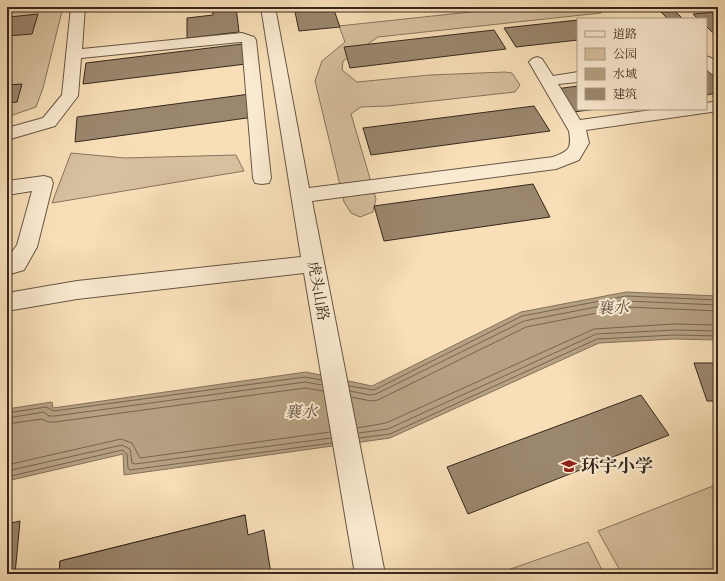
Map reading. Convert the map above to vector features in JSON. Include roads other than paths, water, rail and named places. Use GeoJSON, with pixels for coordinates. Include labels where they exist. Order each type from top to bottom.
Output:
{"type":"FeatureCollection","features":[{"type":"Feature","properties":{"kind":"street"},"geometry":{"type":"LineString","coordinates":[[7,134],[49,122],[70,96],[78,7]]}},
{"type":"Feature","properties":{"kind":"street","name":"虎头山路"},"geometry":{"type":"LineString","coordinates":[[268,7],[322,317],[370,574]]}},
{"type":"Feature","properties":{"kind":"street"},"geometry":{"type":"LineString","coordinates":[[74,54],[242,37],[249,40],[262,178]]}},
{"type":"Feature","properties":{"kind":"street"},"geometry":{"type":"LineString","coordinates":[[301,196],[556,162],[573,156],[580,143],[578,131],[537,62]]}},
{"type":"Feature","properties":{"kind":"street"},"geometry":{"type":"LineString","coordinates":[[707,62],[718,71]]}},
{"type":"Feature","properties":{"kind":"street"},"geometry":{"type":"LineString","coordinates":[[548,81],[577,77]]}},
{"type":"Feature","properties":{"kind":"street"},"geometry":{"type":"LineString","coordinates":[[707,108],[718,106]]}},
{"type":"Feature","properties":{"kind":"street"},"geometry":{"type":"LineString","coordinates":[[575,126],[690,110]]}},
{"type":"Feature","properties":{"kind":"street"},"geometry":{"type":"LineString","coordinates":[[7,188],[44,184],[27,247],[16,264],[7,267]]}},
{"type":"Feature","properties":{"kind":"street"},"geometry":{"type":"LineString","coordinates":[[7,302],[77,290],[313,264]]}},
{"type":"Feature","properties":{"kind":"water","name":"襄水"},"geometry":{"type":"Polygon","coordinates":[[[626,292],[718,296],[718,340],[674,339],[599,343],[390,438],[124,475],[123,454],[7,481],[7,409],[52,402],[53,408],[306,372],[372,386],[521,312],[626,292]]]}},
{"type":"Feature","properties":{"kind":"place","name":"环宇小学"},"geometry":{"type":"Point","coordinates":[569,466]}}]}
